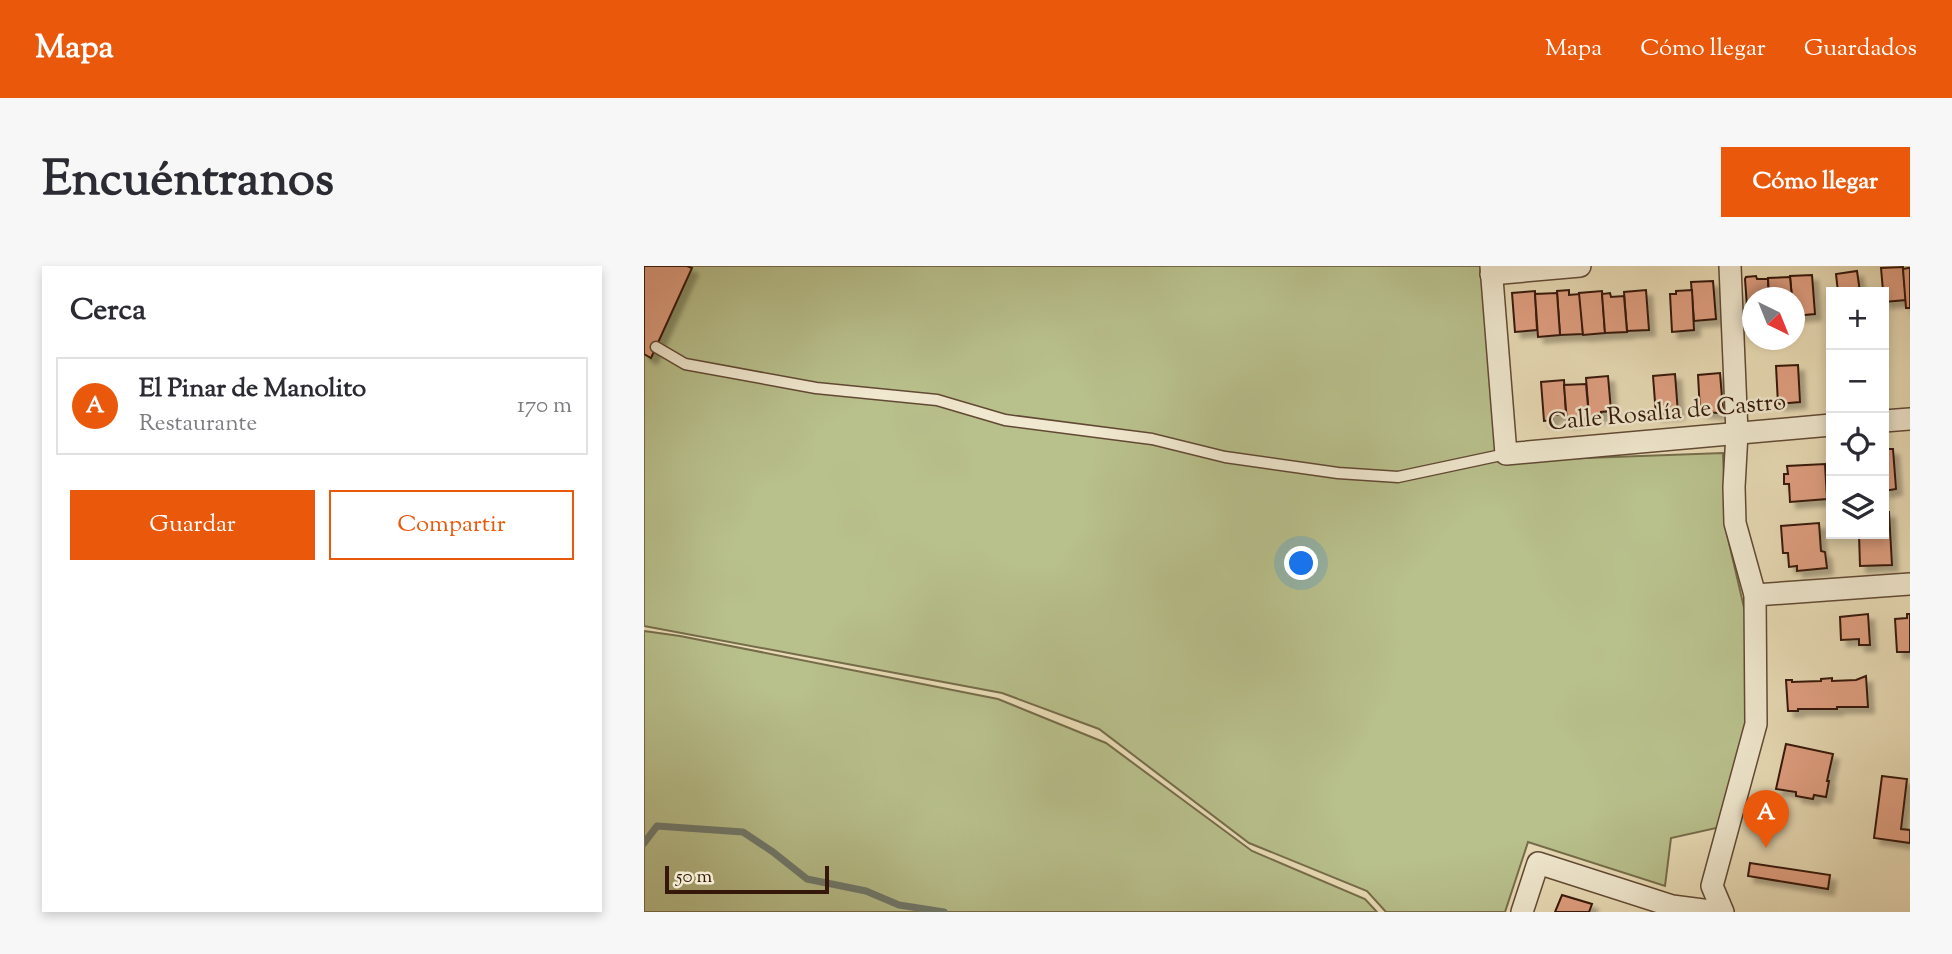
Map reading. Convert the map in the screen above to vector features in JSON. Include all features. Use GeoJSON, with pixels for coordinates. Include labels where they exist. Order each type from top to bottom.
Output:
{"type":"FeatureCollection","features":[{"type":"Feature","properties":{"kind":"street"},"geometry":{"type":"LineString","coordinates":[[1506,454],[1491,270],[1580,266]]}},
{"type":"Feature","properties":{"kind":"street"},"geometry":{"type":"LineString","coordinates":[[1522,912],[1538,863],[1672,906],[1721,912],[1712,886],[1756,724],[1755,595],[1735,523],[1737,433],[1730,266]]}},
{"type":"Feature","properties":{"kind":"street"},"geometry":{"type":"LineString","coordinates":[[1889,421],[1910,419]]}},
{"type":"Feature","properties":{"kind":"street","name":"Calle Rosalía de Castro"},"geometry":{"type":"LineString","coordinates":[[1506,454],[1826,425]]}},
{"type":"Feature","properties":{"kind":"street"},"geometry":{"type":"LineString","coordinates":[[1755,595],[1910,584]]}},
{"type":"Feature","properties":{"kind":"lane"},"geometry":{"type":"LineString","coordinates":[[656,346],[685,364],[724,372],[816,388],[937,400],[1005,420],[1152,439],[1225,457],[1338,473],[1398,477],[1506,454]]}},
{"type":"Feature","properties":{"kind":"green space"},"geometry":{"type":"Polygon","coordinates":[[[644,266],[1499,266],[1506,461],[1723,453],[1726,530],[1746,616],[1748,728],[1721,827],[1671,838],[1665,886],[1528,842],[1505,912],[1386,912],[1367,891],[1249,843],[1099,729],[1002,693],[644,626],[644,266]]]}},
{"type":"Feature","properties":{"kind":"green space"},"geometry":{"type":"Polygon","coordinates":[[[644,631],[998,699],[1106,743],[1252,851],[1365,899],[1377,912],[644,912],[644,631]]]}},
{"type":"Feature","properties":{"kind":"building"},"geometry":{"type":"Polygon","coordinates":[[[644,266],[692,268],[651,358],[644,354],[644,266]]]}},
{"type":"Feature","properties":{"kind":"building"},"geometry":{"type":"Polygon","coordinates":[[[1903,267],[1906,300],[1889,302],[1889,287],[1883,287],[1881,268],[1903,267]]]}},
{"type":"Feature","properties":{"kind":"building"},"geometry":{"type":"Polygon","coordinates":[[[1910,268],[1910,308],[1906,308],[1903,269],[1910,268]]]}},
{"type":"Feature","properties":{"kind":"building"},"geometry":{"type":"Polygon","coordinates":[[[1857,271],[1859,287],[1837,287],[1836,274],[1857,271]]]}},
{"type":"Feature","properties":{"kind":"building"},"geometry":{"type":"Polygon","coordinates":[[[1812,275],[1815,314],[1805,315],[1805,287],[1791,287],[1790,276],[1812,275]]]}},
{"type":"Feature","properties":{"kind":"building"},"geometry":{"type":"Polygon","coordinates":[[[1746,277],[1768,279],[1768,287],[1746,287],[1746,277]]]}},
{"type":"Feature","properties":{"kind":"building"},"geometry":{"type":"Polygon","coordinates":[[[1790,277],[1791,287],[1768,287],[1768,278],[1790,277]]]}},
{"type":"Feature","properties":{"kind":"building"},"geometry":{"type":"Polygon","coordinates":[[[1713,281],[1716,319],[1694,321],[1691,282],[1713,281]]]}},
{"type":"Feature","properties":{"kind":"building"},"geometry":{"type":"Polygon","coordinates":[[[1569,290],[1569,295],[1580,294],[1583,334],[1560,335],[1557,291],[1569,290]]]}},
{"type":"Feature","properties":{"kind":"building"},"geometry":{"type":"Polygon","coordinates":[[[1646,290],[1649,330],[1627,331],[1624,292],[1646,290]]]}},
{"type":"Feature","properties":{"kind":"building"},"geometry":{"type":"Polygon","coordinates":[[[1692,290],[1694,330],[1672,332],[1670,294],[1692,290]]]}},
{"type":"Feature","properties":{"kind":"building"},"geometry":{"type":"Polygon","coordinates":[[[1535,291],[1537,330],[1515,332],[1512,293],[1535,291]]]}},
{"type":"Feature","properties":{"kind":"building"},"geometry":{"type":"Polygon","coordinates":[[[1602,291],[1605,333],[1583,335],[1579,293],[1602,291]]]}},
{"type":"Feature","properties":{"kind":"building"},"geometry":{"type":"Polygon","coordinates":[[[1557,293],[1560,335],[1538,337],[1535,294],[1557,293]]]}},
{"type":"Feature","properties":{"kind":"building"},"geometry":{"type":"Polygon","coordinates":[[[1610,293],[1611,297],[1624,296],[1627,332],[1605,333],[1602,294],[1610,293]]]}},
{"type":"Feature","properties":{"kind":"building"},"geometry":{"type":"Polygon","coordinates":[[[1798,365],[1800,402],[1778,404],[1776,366],[1798,365]]]}},
{"type":"Feature","properties":{"kind":"building"},"geometry":{"type":"Polygon","coordinates":[[[1720,373],[1723,410],[1717,413],[1700,411],[1698,375],[1720,373]]]}},
{"type":"Feature","properties":{"kind":"building"},"geometry":{"type":"Polygon","coordinates":[[[1675,374],[1678,413],[1656,415],[1653,376],[1675,374]]]}},
{"type":"Feature","properties":{"kind":"building"},"geometry":{"type":"Polygon","coordinates":[[[1608,376],[1611,411],[1601,412],[1601,416],[1589,417],[1586,378],[1608,376]]]}},
{"type":"Feature","properties":{"kind":"building"},"geometry":{"type":"Polygon","coordinates":[[[1564,380],[1566,414],[1553,415],[1553,420],[1544,421],[1541,382],[1564,380]]]}},
{"type":"Feature","properties":{"kind":"building"},"geometry":{"type":"Polygon","coordinates":[[[1586,384],[1589,418],[1567,422],[1564,385],[1586,384]]]}},
{"type":"Feature","properties":{"kind":"building"},"geometry":{"type":"Polygon","coordinates":[[[1889,449],[1893,449],[1896,489],[1889,490],[1889,449]]]}},
{"type":"Feature","properties":{"kind":"building"},"geometry":{"type":"Polygon","coordinates":[[[1825,464],[1826,499],[1790,502],[1789,484],[1784,484],[1784,474],[1788,474],[1787,466],[1825,464]]]}},
{"type":"Feature","properties":{"kind":"building"},"geometry":{"type":"Polygon","coordinates":[[[1889,512],[1892,565],[1860,566],[1859,539],[1889,539],[1889,512]]]}},
{"type":"Feature","properties":{"kind":"building"},"geometry":{"type":"Polygon","coordinates":[[[1819,523],[1821,551],[1825,552],[1827,568],[1797,571],[1797,566],[1789,567],[1788,553],[1783,553],[1781,526],[1819,523]]]}},
{"type":"Feature","properties":{"kind":"building"},"geometry":{"type":"Polygon","coordinates":[[[1868,614],[1870,645],[1859,645],[1859,639],[1841,640],[1840,617],[1868,614]]]}},
{"type":"Feature","properties":{"kind":"building"},"geometry":{"type":"Polygon","coordinates":[[[1907,614],[1910,614],[1910,652],[1897,652],[1895,619],[1907,618],[1907,614]]]}},
{"type":"Feature","properties":{"kind":"building"},"geometry":{"type":"Polygon","coordinates":[[[1866,676],[1868,707],[1788,711],[1786,680],[1856,680],[1866,676]]]}},
{"type":"Feature","properties":{"kind":"building"},"geometry":{"type":"Polygon","coordinates":[[[1786,744],[1833,754],[1826,797],[1814,795],[1813,799],[1796,796],[1796,792],[1776,789],[1786,744]]]}},
{"type":"Feature","properties":{"kind":"building"},"geometry":{"type":"Polygon","coordinates":[[[1882,776],[1907,779],[1901,829],[1910,830],[1910,843],[1874,838],[1882,776]]]}},
{"type":"Feature","properties":{"kind":"building"},"geometry":{"type":"Polygon","coordinates":[[[1750,863],[1830,875],[1828,889],[1748,876],[1750,863]]]}},
{"type":"Feature","properties":{"kind":"building"},"geometry":{"type":"Polygon","coordinates":[[[1562,895],[1592,904],[1589,912],[1555,912],[1562,895]]]}},
{"type":"Feature","properties":{"kind":"waterway"},"geometry":{"type":"LineString","coordinates":[[644,843],[657,826],[743,832],[807,879],[866,891],[899,905],[944,912]]}},
{"type":"Feature","properties":{"kind":"place","name":"El Pinar de Manolito"},"geometry":{"type":"Point","coordinates":[1766,848]}}]}
